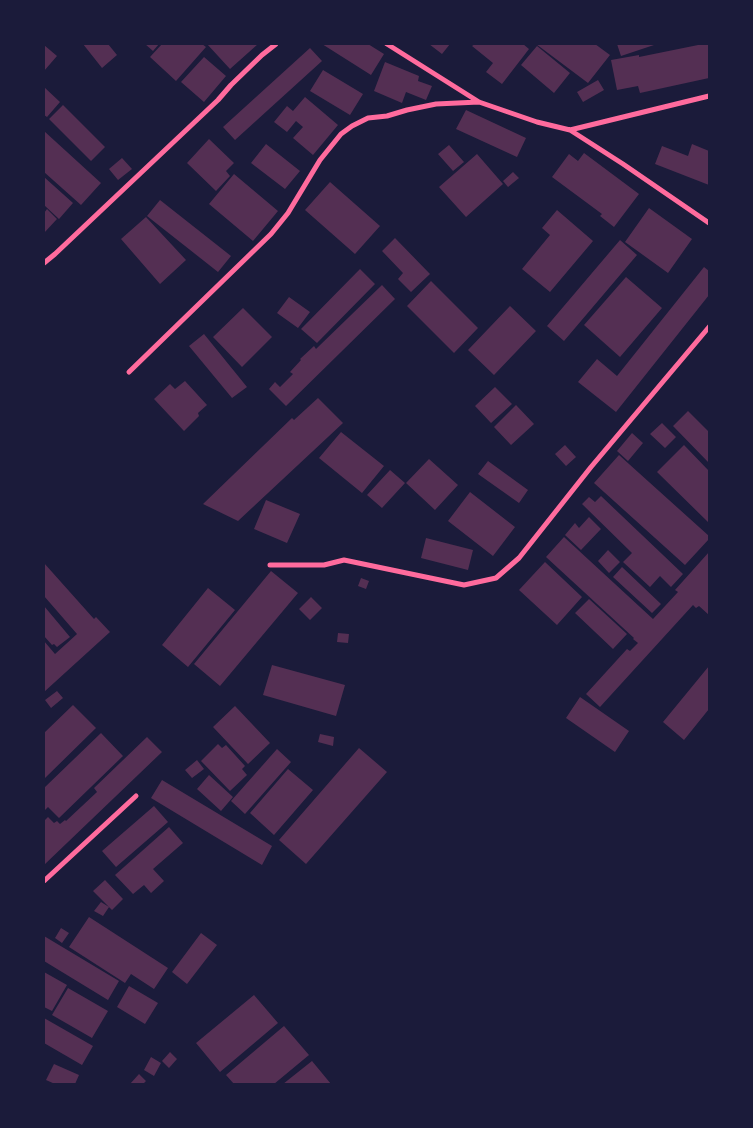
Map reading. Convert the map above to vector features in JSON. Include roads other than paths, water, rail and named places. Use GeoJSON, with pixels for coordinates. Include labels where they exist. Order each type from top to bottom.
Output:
{"type":"FeatureCollection","features":[{"type":"Feature","properties":{"kind":"street"},"geometry":{"type":"LineString","coordinates":[[44,263],[218,100],[262,55],[276,44]]}},
{"type":"Feature","properties":{"kind":"street"},"geometry":{"type":"LineString","coordinates":[[388,44],[479,102],[537,122],[570,130],[709,223]]}},
{"type":"Feature","properties":{"kind":"street"},"geometry":{"type":"LineString","coordinates":[[570,130],[709,96]]}},
{"type":"Feature","properties":{"kind":"street"},"geometry":{"type":"LineString","coordinates":[[129,372],[271,234],[288,213],[320,160],[341,134],[368,118],[386,116],[436,104],[479,102]]}},
{"type":"Feature","properties":{"kind":"street"},"geometry":{"type":"LineString","coordinates":[[270,565],[324,565],[344,560],[464,585],[496,578],[520,558],[591,467],[709,327]]}},
{"type":"Feature","properties":{"kind":"street"},"geometry":{"type":"LineString","coordinates":[[44,881],[136,796]]}}]}
